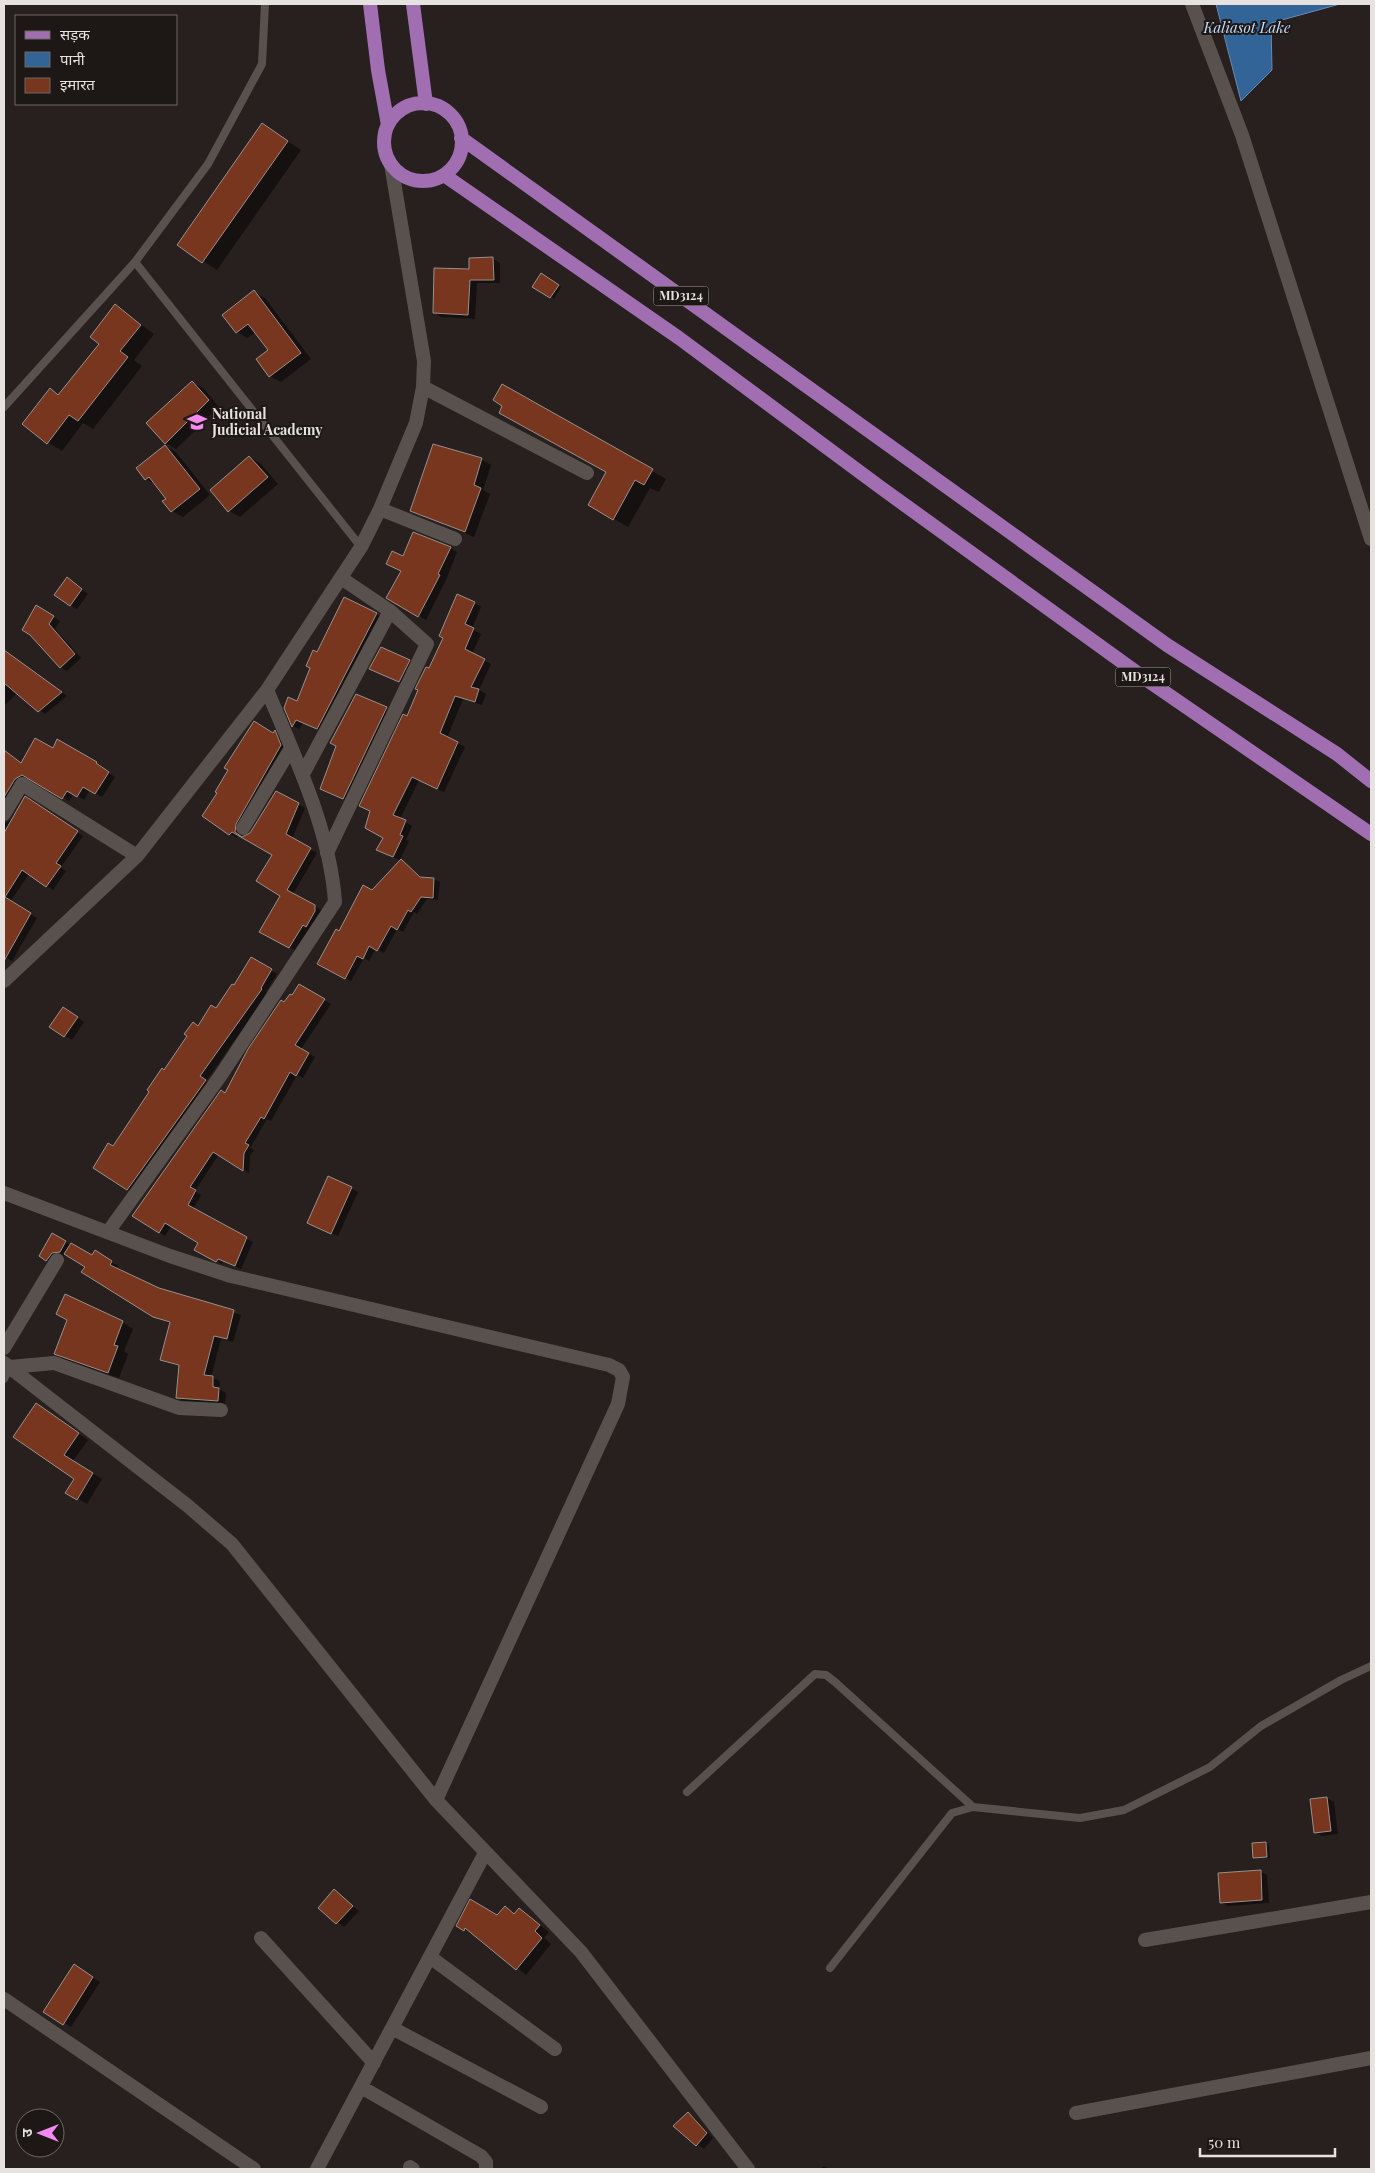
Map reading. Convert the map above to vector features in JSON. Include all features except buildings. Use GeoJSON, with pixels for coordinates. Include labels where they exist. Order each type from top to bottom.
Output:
{"type":"FeatureCollection","features":[{"type":"Feature","properties":{"kind":"main road"},"geometry":{"type":"LineString","coordinates":[[370,4],[378,70],[388,125],[385,145],[390,164],[399,173],[421,181],[433,180],[444,175],[459,156],[461,138],[455,120],[445,110],[426,104],[407,106],[396,114],[388,125]]}},
{"type":"Feature","properties":{"kind":"main road"},"geometry":{"type":"LineString","coordinates":[[413,4],[426,104]]}},
{"type":"Feature","properties":{"kind":"main road","name":"MD3124"},"geometry":{"type":"LineString","coordinates":[[461,138],[901,456],[1167,645],[1337,754],[1371,781]]}},
{"type":"Feature","properties":{"kind":"main road","name":"MD3124"},"geometry":{"type":"LineString","coordinates":[[444,175],[680,338],[880,487],[919,513],[1147,680],[1371,834]]}},
{"type":"Feature","properties":{"kind":"street"},"geometry":{"type":"LineString","coordinates":[[1192,4],[1242,135],[1371,539]]}},
{"type":"Feature","properties":{"kind":"street"},"geometry":{"type":"LineString","coordinates":[[4,981],[137,856],[268,690],[361,547],[380,509],[416,423],[423,387],[424,361],[390,164]]}},
{"type":"Feature","properties":{"kind":"street"},"geometry":{"type":"LineString","coordinates":[[423,387],[587,474]]}},
{"type":"Feature","properties":{"kind":"street"},"geometry":{"type":"LineString","coordinates":[[380,509],[455,540]]}},
{"type":"Feature","properties":{"kind":"street"},"geometry":{"type":"LineString","coordinates":[[327,853],[426,644],[390,611],[341,578]]}},
{"type":"Feature","properties":{"kind":"street"},"geometry":{"type":"LineString","coordinates":[[303,774],[390,611]]}},
{"type":"Feature","properties":{"kind":"street"},"geometry":{"type":"LineString","coordinates":[[108,1232],[221,1075],[335,902],[334,876],[303,774],[268,690]]}},
{"type":"Feature","properties":{"kind":"street"},"geometry":{"type":"LineString","coordinates":[[243,828],[292,748]]}},
{"type":"Feature","properties":{"kind":"street"},"geometry":{"type":"LineString","coordinates":[[4,814],[22,784],[137,856]]}},
{"type":"Feature","properties":{"kind":"street"},"geometry":{"type":"LineString","coordinates":[[4,1193],[170,1256],[231,1276],[609,1365],[619,1370],[623,1377],[618,1404],[436,1800]]}},
{"type":"Feature","properties":{"kind":"street"},"geometry":{"type":"LineString","coordinates":[[4,1348],[57,1260]]}},
{"type":"Feature","properties":{"kind":"street"},"geometry":{"type":"LineString","coordinates":[[6,1370],[54,1363],[179,1408],[221,1410]]}},
{"type":"Feature","properties":{"kind":"street"},"geometry":{"type":"LineString","coordinates":[[6,1370],[188,1506],[232,1544],[436,1800],[581,1952],[748,2169]]}},
{"type":"Feature","properties":{"kind":"street"},"geometry":{"type":"LineString","coordinates":[[318,2169],[485,1853]]}},
{"type":"Feature","properties":{"kind":"street"},"geometry":{"type":"LineString","coordinates":[[1145,1940],[1371,1902]]}},
{"type":"Feature","properties":{"kind":"street"},"geometry":{"type":"LineString","coordinates":[[262,1938],[374,2063]]}},
{"type":"Feature","properties":{"kind":"street"},"geometry":{"type":"LineString","coordinates":[[430,1957],[555,2049]]}},
{"type":"Feature","properties":{"kind":"street"},"geometry":{"type":"LineString","coordinates":[[4,1999],[254,2169]]}},
{"type":"Feature","properties":{"kind":"street"},"geometry":{"type":"LineString","coordinates":[[392,2028],[540,2107]]}},
{"type":"Feature","properties":{"kind":"street"},"geometry":{"type":"LineString","coordinates":[[1076,2113],[1371,2058]]}},
{"type":"Feature","properties":{"kind":"street"},"geometry":{"type":"LineString","coordinates":[[361,2087],[481,2156],[486,2162],[486,2169]]}},
{"type":"Feature","properties":{"kind":"lane"},"geometry":{"type":"LineString","coordinates":[[4,407],[136,262],[208,164],[262,64],[265,4]]}},
{"type":"Feature","properties":{"kind":"lane"},"geometry":{"type":"LineString","coordinates":[[136,262],[361,547]]}},
{"type":"Feature","properties":{"kind":"lane"},"geometry":{"type":"LineString","coordinates":[[830,1968],[952,1813],[973,1807],[1080,1818],[1124,1810],[1210,1767],[1261,1726],[1341,1680],[1371,1666]]}},
{"type":"Feature","properties":{"kind":"lane"},"geometry":{"type":"LineString","coordinates":[[687,1792],[815,1674],[826,1675],[835,1682],[973,1807]]}},
{"type":"Feature","properties":{"kind":"water","name":"Kaliasot Lake"},"geometry":{"type":"Polygon","coordinates":[[[1216,4],[1340,4],[1271,23],[1272,70],[1241,101],[1216,4]]]}},
{"type":"Feature","properties":{"kind":"place","name":"National Judicial Academy"},"geometry":{"type":"Point","coordinates":[197,422]}}]}
